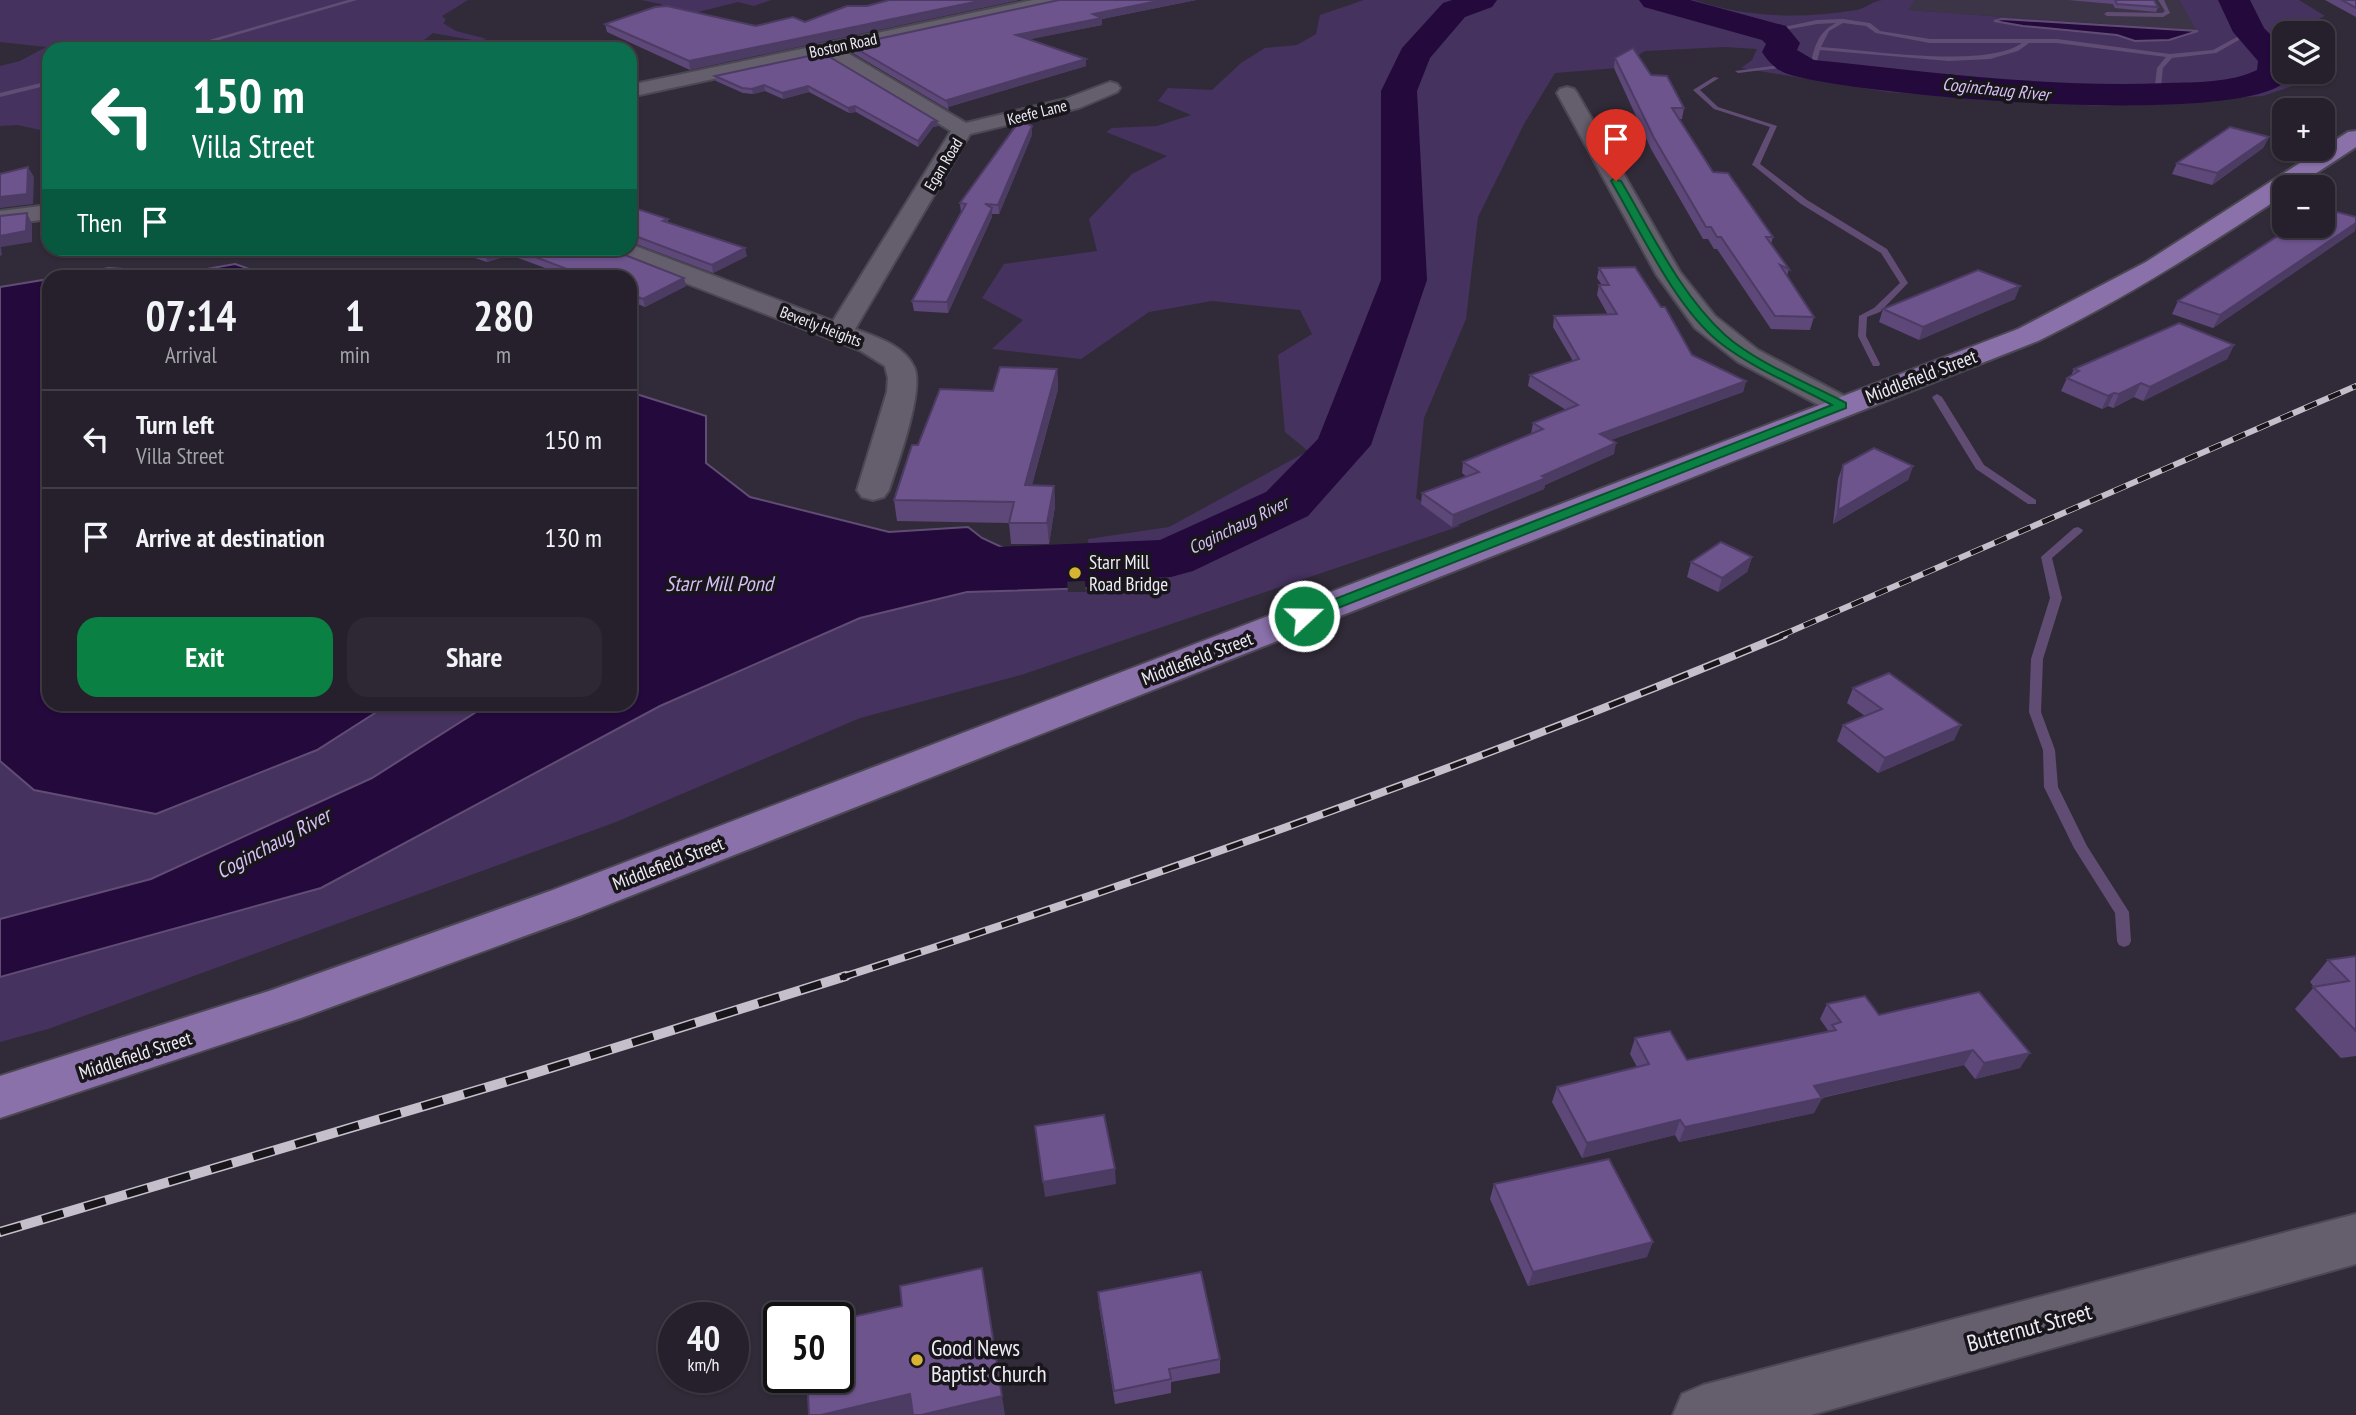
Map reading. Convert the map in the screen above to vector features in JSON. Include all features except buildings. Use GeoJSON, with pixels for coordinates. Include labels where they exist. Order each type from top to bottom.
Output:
{"type":"FeatureCollection","features":[{"type":"Feature","properties":{"kind":"main road","name":"Middlefield Street"},"geometry":{"type":"LineString","coordinates":[[0,1097],[75,1075],[349,983],[566,903],[2028,335],[2075,314],[2119,289],[2356,138]]}},
{"type":"Feature","properties":{"kind":"street","name":"Boston Road"},"geometry":{"type":"LineString","coordinates":[[637,88],[1057,0]]}},
{"type":"Feature","properties":{"kind":"street","name":"Egan Road"},"geometry":{"type":"LineString","coordinates":[[825,48],[952,121],[962,130],[839,333]]}},
{"type":"Feature","properties":{"kind":"street","name":"Keefe Lane"},"geometry":{"type":"LineString","coordinates":[[962,130],[1072,104],[1110,88]]}},
{"type":"Feature","properties":{"kind":"street"},"geometry":{"type":"LineString","coordinates":[[1567,93],[1670,274],[1705,322],[1748,356],[1842,406]]}},
{"type":"Feature","properties":{"kind":"street"},"geometry":{"type":"LineString","coordinates":[[0,218],[42,213]]}},
{"type":"Feature","properties":{"kind":"street","name":"Beverly Heights"},"geometry":{"type":"LineString","coordinates":[[637,256],[839,333],[890,356],[902,370],[903,385],[885,456],[873,490]]}},
{"type":"Feature","properties":{"kind":"street","name":"Butternut Street"},"geometry":{"type":"LineString","coordinates":[[1703,1415],[2356,1239]]}},
{"type":"Feature","properties":{"kind":"shaded area"},"geometry":{"type":"Polygon","coordinates":[[[0,0],[468,0],[442,16],[446,20],[443,23],[456,31],[487,39],[478,41],[433,33],[422,42],[42,42],[42,47],[0,42],[0,0]]]}},
{"type":"Feature","properties":{"kind":"shaded area"},"geometry":{"type":"Polygon","coordinates":[[[641,0],[771,0],[754,6],[738,2],[686,15],[666,11],[661,4],[641,0]]]}},
{"type":"Feature","properties":{"kind":"shaded area"},"geometry":{"type":"Polygon","coordinates":[[[1364,0],[1694,0],[1734,10],[1795,16],[1857,10],[1882,0],[1915,0],[1908,10],[2197,31],[2179,0],[2299,0],[2325,16],[2314,21],[2272,21],[2272,84],[2298,84],[2263,96],[2099,106],[1887,92],[1741,68],[1752,60],[1757,49],[1724,47],[1645,51],[1635,57],[1629,67],[1555,73],[1524,124],[1478,217],[1466,319],[1424,418],[1416,498],[1460,526],[1021,675],[860,718],[616,822],[48,1029],[0,1042],[0,977],[321,888],[660,706],[860,618],[967,592],[1093,588],[1088,539],[1169,527],[1308,451],[1285,432],[1278,355],[1312,334],[1300,310],[1212,301],[1149,312],[1081,359],[992,349],[1023,320],[982,298],[1004,264],[1097,251],[1089,219],[1132,174],[1167,156],[1106,132],[1112,128],[1157,126],[1191,115],[1158,101],[1168,88],[1212,90],[1241,63],[1265,48],[1297,45],[1316,34],[1320,15],[1364,0]]]}},
{"type":"Feature","properties":{"kind":"shaded area"},"geometry":{"type":"Polygon","coordinates":[[[1915,0],[2179,0],[2198,31],[1907,10],[1915,0]]]}},
{"type":"Feature","properties":{"kind":"shaded area"},"geometry":{"type":"Polygon","coordinates":[[[42,49],[42,130],[18,125],[0,126],[0,66],[20,61],[42,49]]]}},
{"type":"Feature","properties":{"kind":"shaded area"},"geometry":{"type":"Polygon","coordinates":[[[378,711],[478,711],[372,778],[151,879],[0,919],[0,761],[34,790],[317,750],[378,711]]]}},
{"type":"Feature","properties":{"kind":"water"},"geometry":{"type":"Polygon","coordinates":[[[2002,19],[2198,31],[2169,40],[2135,41],[2117,35],[1994,21],[2002,19]]]}},
{"type":"Feature","properties":{"kind":"water"},"geometry":{"type":"Polygon","coordinates":[[[235,264],[252,270],[201,270],[235,264]]]}},
{"type":"Feature","properties":{"kind":"water"},"geometry":{"type":"Polygon","coordinates":[[[109,268],[139,270],[97,270],[109,268]]]}},
{"type":"Feature","properties":{"kind":"water"},"geometry":{"type":"Polygon","coordinates":[[[42,280],[42,711],[378,711],[317,750],[156,814],[34,790],[0,761],[0,287],[42,280]]]}},
{"type":"Feature","properties":{"kind":"water","name":"Starr Mill Pond"},"geometry":{"type":"Polygon","coordinates":[[[637,394],[706,416],[706,463],[750,497],[889,532],[968,527],[982,538],[1010,551],[1089,550],[1093,588],[967,592],[860,618],[660,706],[321,888],[0,977],[0,919],[151,879],[372,778],[478,711],[637,711],[637,394]]]}},
{"type":"Feature","properties":{"kind":"pier","name":"Starr Mill Road Bridge"},"geometry":{"type":"Polygon","coordinates":[[[1082,548],[1086,592],[1068,592],[1064,549],[1082,548]]]}},
{"type":"Feature","properties":{"kind":"waterway"},"geometry":{"type":"LineString","coordinates":[[206,42],[354,0]]}},
{"type":"Feature","properties":{"kind":"waterway","name":"Coginchaug River"},"geometry":{"type":"LineString","coordinates":[[996,566],[1171,558],[1287,504],[1343,445],[1404,280],[1399,91],[1414,55],[1454,10],[1481,0]]}},
{"type":"Feature","properties":{"kind":"waterway","name":"Coginchaug River"},"geometry":{"type":"LineString","coordinates":[[1655,0],[1774,33],[1783,43],[1779,52],[1794,65],[1812,70],[1999,90],[2092,95],[2231,89],[2252,85],[2274,76],[2276,60],[2250,32],[2234,0]]}},
{"type":"Feature","properties":{"kind":"waterway"},"geometry":{"type":"LineString","coordinates":[[2107,14],[2163,15],[2168,12],[2161,0]]}},
{"type":"Feature","properties":{"kind":"waterway"},"geometry":{"type":"LineString","coordinates":[[1768,31],[1817,22],[1843,21],[1868,24],[1878,32],[1930,41],[2028,41]]}},
{"type":"Feature","properties":{"kind":"waterway"},"geometry":{"type":"LineString","coordinates":[[1817,48],[1827,30],[1840,23]]}},
{"type":"Feature","properties":{"kind":"waterway"},"geometry":{"type":"LineString","coordinates":[[2170,56],[2214,52],[2250,32]]}},
{"type":"Feature","properties":{"kind":"waterway"},"geometry":{"type":"LineString","coordinates":[[1817,48],[1949,59],[1990,57],[2016,50],[2028,41]]}},
{"type":"Feature","properties":{"kind":"waterway"},"geometry":{"type":"LineString","coordinates":[[2028,41],[2057,41],[2170,56]]}},
{"type":"Feature","properties":{"kind":"waterway"},"geometry":{"type":"LineString","coordinates":[[1812,70],[1817,48]]}},
{"type":"Feature","properties":{"kind":"waterway"},"geometry":{"type":"LineString","coordinates":[[2157,95],[2160,68],[2170,56]]}},
{"type":"Feature","properties":{"kind":"waterway"},"geometry":{"type":"LineString","coordinates":[[1738,71],[1794,65]]}},
{"type":"Feature","properties":{"kind":"waterway"},"geometry":{"type":"LineString","coordinates":[[1716,78],[1696,90],[1716,108],[1774,126],[1756,165],[1804,202],[1884,251],[1904,283],[1877,310],[1863,316],[1862,336],[1876,364]]}},
{"type":"Feature","properties":{"kind":"waterway"},"geometry":{"type":"LineString","coordinates":[[0,95],[42,85]]}},
{"type":"Feature","properties":{"kind":"waterway"},"geometry":{"type":"LineString","coordinates":[[1937,397],[1980,467],[2032,502]]}},
{"type":"Feature","properties":{"kind":"waterway"},"geometry":{"type":"LineString","coordinates":[[2078,530],[2046,557],[2056,598],[2037,659],[2035,712],[2049,750],[2051,787],[2081,848],[2122,912],[2124,941]]}},
{"type":"Feature","properties":{"kind":"railway"},"geometry":{"type":"LineString","coordinates":[[1780,636],[2356,386]]}},
{"type":"Feature","properties":{"kind":"railway"},"geometry":{"type":"LineString","coordinates":[[840,978],[1079,900],[1316,817],[1551,729],[1784,635]]}},
{"type":"Feature","properties":{"kind":"railway"},"geometry":{"type":"LineString","coordinates":[[0,1232],[525,1076],[846,976]]}},
{"type":"Feature","properties":{"kind":"place","name":"Starr Mill Road Bridge"},"geometry":{"type":"Point","coordinates":[1075,573]}},
{"type":"Feature","properties":{"kind":"place","name":"Good News Baptist Church"},"geometry":{"type":"Point","coordinates":[917,1360]}},
{"type":"Feature","properties":{"kind":"route"},"geometry":{"type":"LineString","coordinates":[[1304,616],[1842,406],[1748,356],[1705,322],[1670,274],[1616,181]]}}]}
